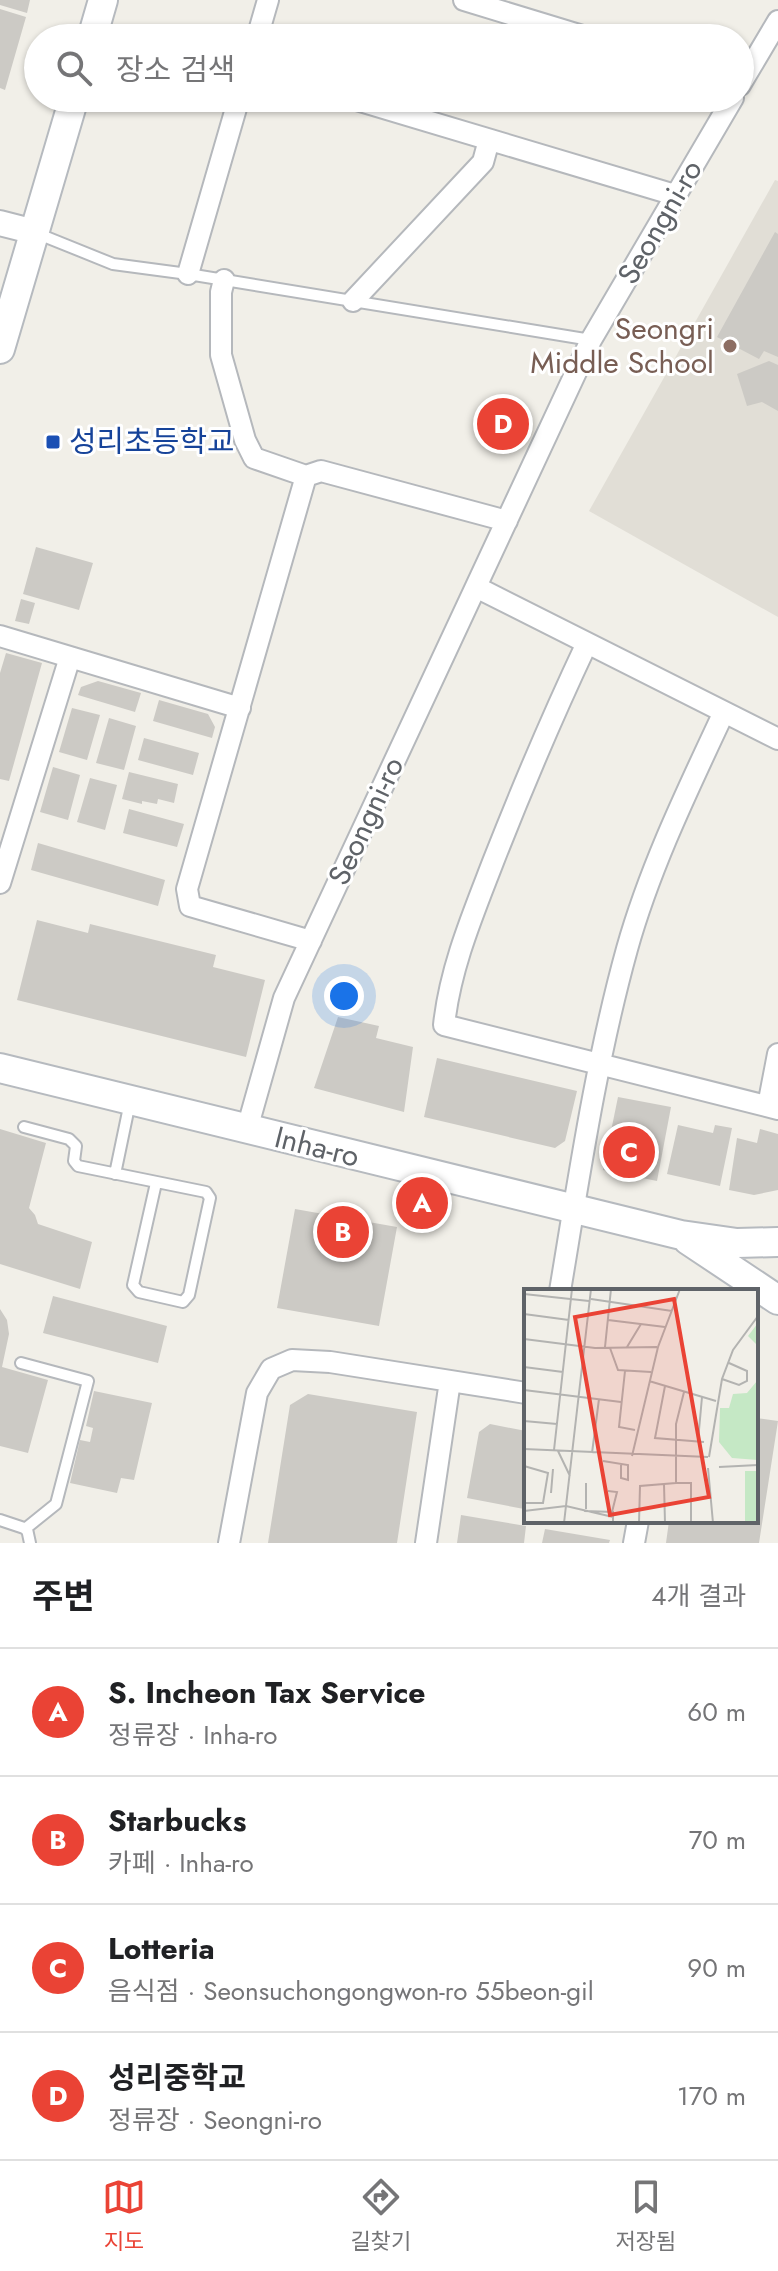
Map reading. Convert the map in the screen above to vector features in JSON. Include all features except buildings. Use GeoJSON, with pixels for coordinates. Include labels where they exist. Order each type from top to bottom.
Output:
{"type":"FeatureCollection","features":[{"type":"Feature","properties":{"kind":"main road"},"geometry":{"type":"LineString","coordinates":[[96,24],[103,0]]}},
{"type":"Feature","properties":{"kind":"main road"},"geometry":{"type":"LineString","coordinates":[[0,349],[70,112]]}},
{"type":"Feature","properties":{"kind":"main road","name":"Inha-ro"},"geometry":{"type":"LineString","coordinates":[[0,1068],[681,1235],[737,1243],[778,1242]]}},
{"type":"Feature","properties":{"kind":"main road"},"geometry":{"type":"LineString","coordinates":[[681,1235],[778,1300]]}},
{"type":"Feature","properties":{"kind":"street"},"geometry":{"type":"LineString","coordinates":[[261,24],[268,0]]}},
{"type":"Feature","properties":{"kind":"street"},"geometry":{"type":"LineString","coordinates":[[464,0],[543,24]]}},
{"type":"Feature","properties":{"kind":"street"},"geometry":{"type":"LineString","coordinates":[[754,61],[778,21]]}},
{"type":"Feature","properties":{"kind":"street"},"geometry":{"type":"LineString","coordinates":[[188,274],[235,112]]}},
{"type":"Feature","properties":{"kind":"street"},"geometry":{"type":"LineString","coordinates":[[396,112],[675,195]]}},
{"type":"Feature","properties":{"kind":"street","name":"Seongni-ro"},"geometry":{"type":"LineString","coordinates":[[247,1129],[284,998],[591,340],[725,112]]}},
{"type":"Feature","properties":{"kind":"street"},"geometry":{"type":"LineString","coordinates":[[353,301],[483,162],[489,140]]}},
{"type":"Feature","properties":{"kind":"street"},"geometry":{"type":"LineString","coordinates":[[0,223],[35,232]]}},
{"type":"Feature","properties":{"kind":"street"},"geometry":{"type":"LineString","coordinates":[[224,280],[221,292],[221,355],[245,440],[254,458],[306,476],[321,471],[507,521]]}},
{"type":"Feature","properties":{"kind":"street"},"geometry":{"type":"LineString","coordinates":[[306,476],[187,889],[190,906],[311,941]]}},
{"type":"Feature","properties":{"kind":"street"},"geometry":{"type":"LineString","coordinates":[[476,587],[778,739]]}},
{"type":"Feature","properties":{"kind":"street"},"geometry":{"type":"LineString","coordinates":[[0,636],[240,708]]}},
{"type":"Feature","properties":{"kind":"street"},"geometry":{"type":"LineString","coordinates":[[587,643],[509,821],[467,931],[447,1001],[444,1025],[773,1107],[778,1054]]}},
{"type":"Feature","properties":{"kind":"street"},"geometry":{"type":"LineString","coordinates":[[0,883],[70,657]]}},
{"type":"Feature","properties":{"kind":"street"},"geometry":{"type":"LineString","coordinates":[[560,1289],[600,1064],[627,950],[683,798],[724,712]]}},
{"type":"Feature","properties":{"kind":"street"},"geometry":{"type":"LineString","coordinates":[[229,1543],[257,1393],[271,1369],[292,1360],[330,1362],[524,1393]]}},
{"type":"Feature","properties":{"kind":"street"},"geometry":{"type":"LineString","coordinates":[[426,1543],[450,1381]]}},
{"type":"Feature","properties":{"kind":"street"},"geometry":{"type":"LineString","coordinates":[[634,1543],[638,1523]]}},
{"type":"Feature","properties":{"kind":"lane"},"geometry":{"type":"LineString","coordinates":[[35,232],[113,264],[591,340]]}},
{"type":"Feature","properties":{"kind":"lane"},"geometry":{"type":"LineString","coordinates":[[115,1174],[130,1100]]}},
{"type":"Feature","properties":{"kind":"lane"},"geometry":{"type":"LineString","coordinates":[[24,1127],[69,1139],[76,1146],[74,1161],[78,1166],[206,1192],[210,1198],[189,1295],[183,1302],[139,1292],[133,1285],[156,1183]]}},
{"type":"Feature","properties":{"kind":"lane"},"geometry":{"type":"LineString","coordinates":[[21,1363],[88,1381],[56,1504],[25,1529]]}},
{"type":"Feature","properties":{"kind":"lane"},"geometry":{"type":"LineString","coordinates":[[0,1520],[25,1529]]}},
{"type":"Feature","properties":{"kind":"lane"},"geometry":{"type":"LineString","coordinates":[[25,1529],[30,1543]]}},
{"type":"Feature","properties":{"kind":"shaded area","name":"Seongri Middle School"},"geometry":{"type":"Polygon","coordinates":[[[775,180],[778,181],[778,617],[589,511],[775,180]]]}},
{"type":"Feature","properties":{"kind":"place","name":"Seongri Middle School"},"geometry":{"type":"Point","coordinates":[730,346]}},
{"type":"Feature","properties":{"kind":"place","name":"성리중학교"},"geometry":{"type":"Point","coordinates":[503,424]}},
{"type":"Feature","properties":{"kind":"place","name":"성리초등학교"},"geometry":{"type":"Point","coordinates":[53,442]}},
{"type":"Feature","properties":{"kind":"place","name":"Lotteria"},"geometry":{"type":"Point","coordinates":[629,1152]}},
{"type":"Feature","properties":{"kind":"place","name":"S. Incheon Tax Service"},"geometry":{"type":"Point","coordinates":[422,1203]}},
{"type":"Feature","properties":{"kind":"place","name":"Starbucks"},"geometry":{"type":"Point","coordinates":[343,1232]}}]}
